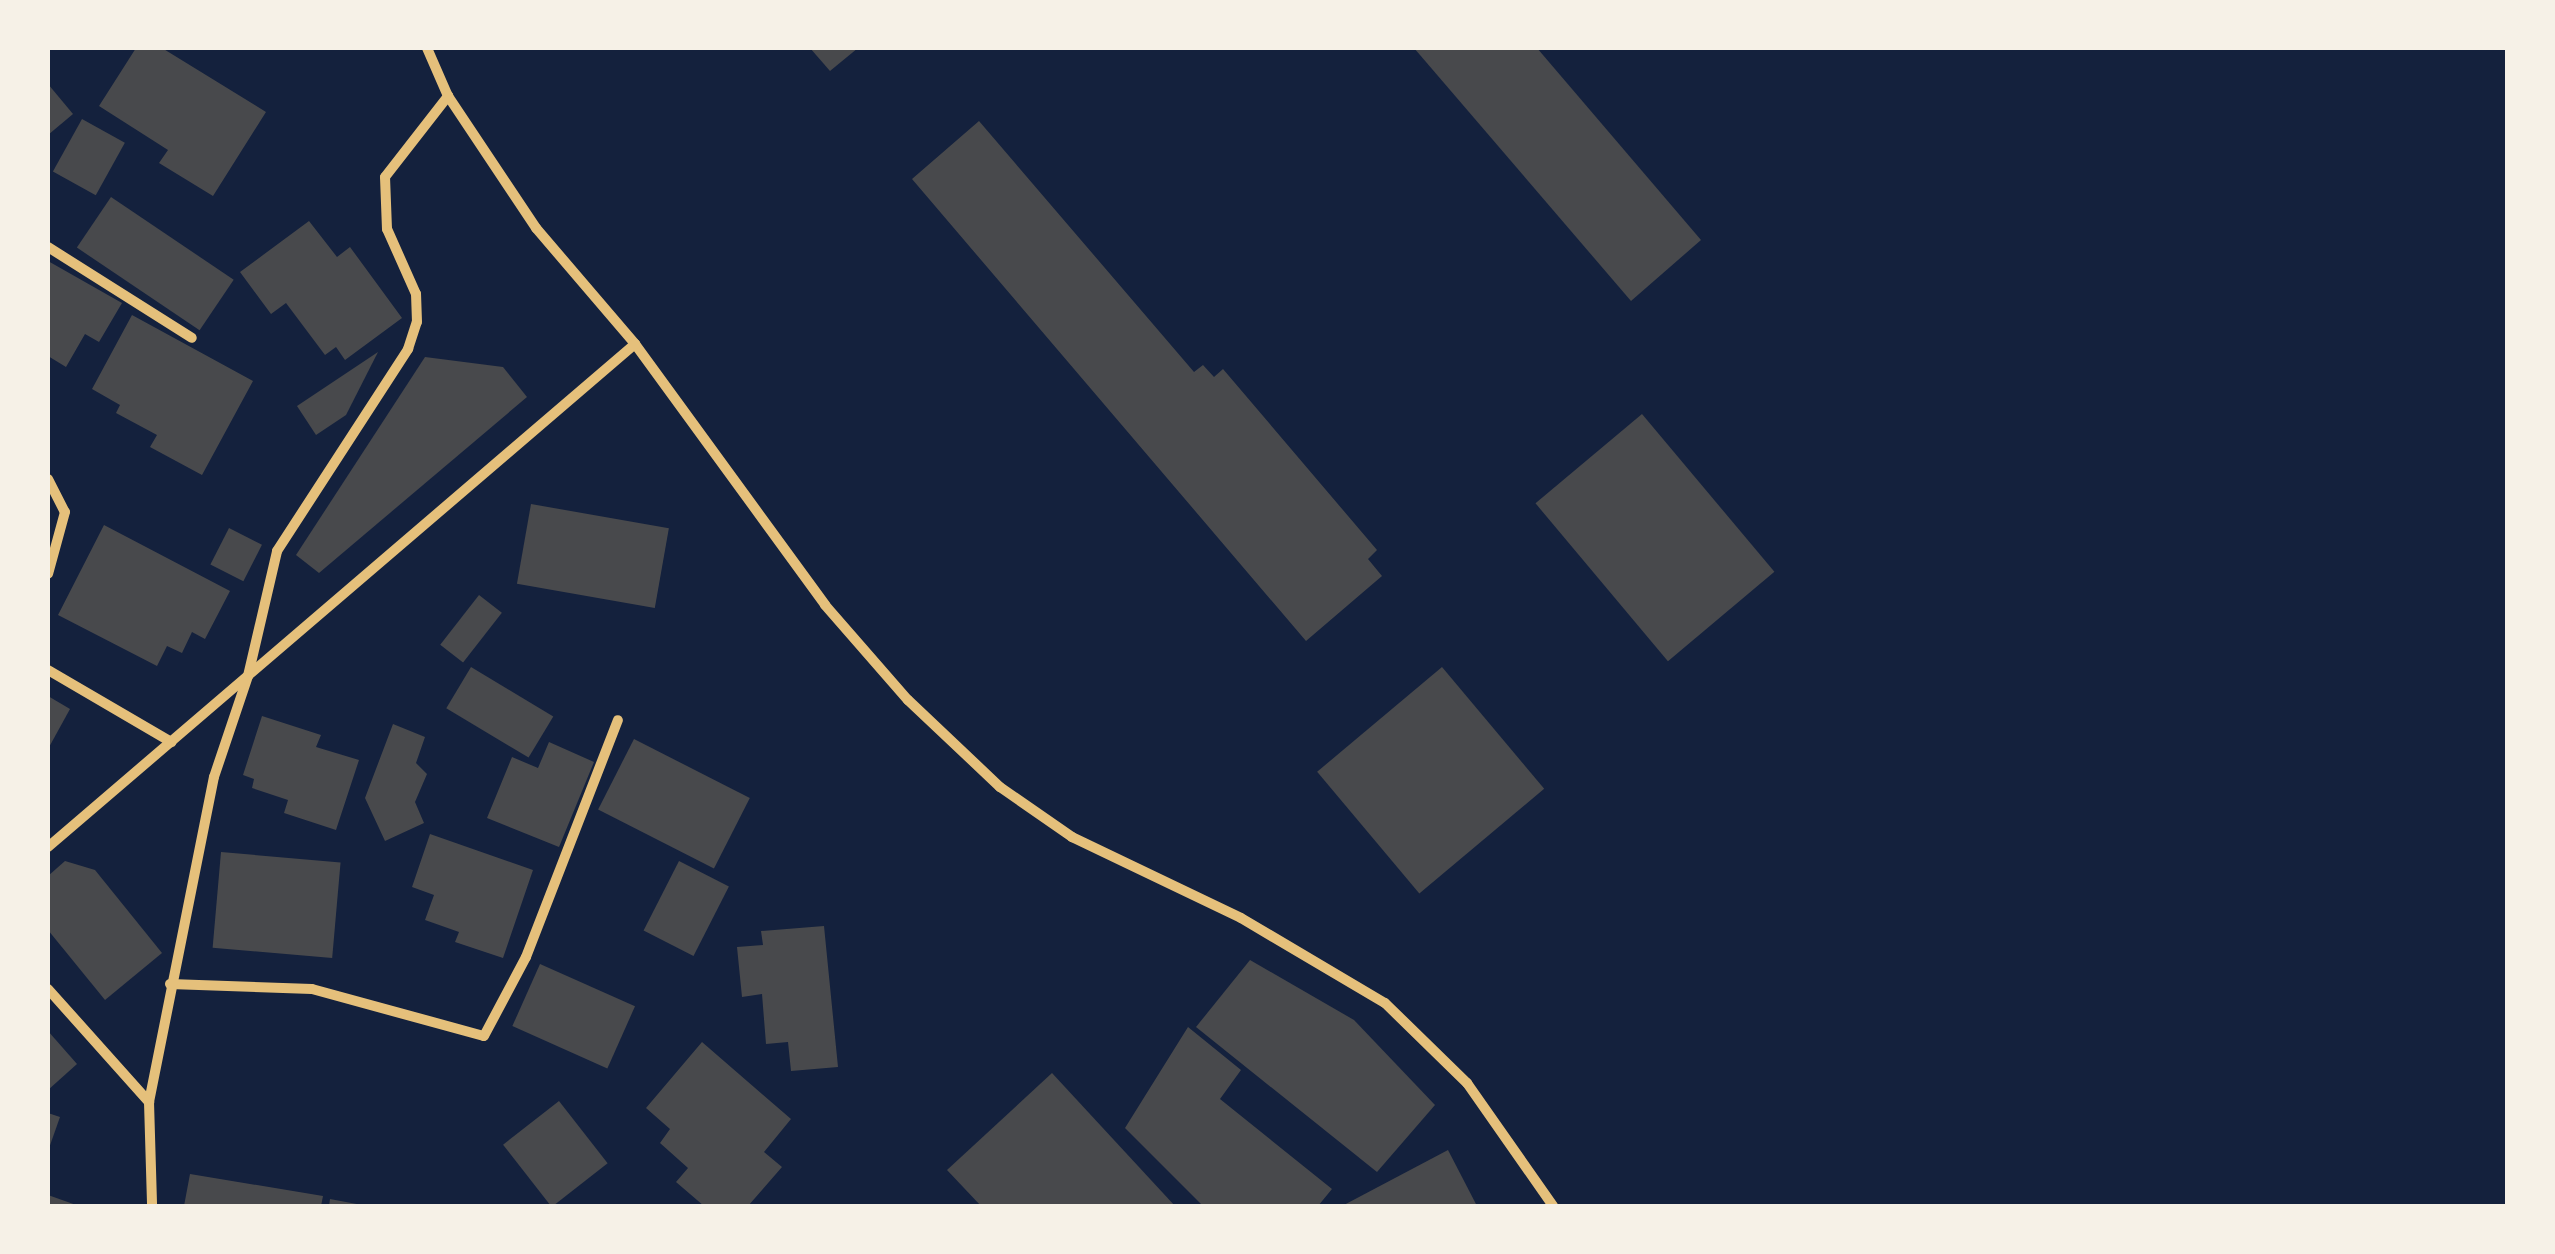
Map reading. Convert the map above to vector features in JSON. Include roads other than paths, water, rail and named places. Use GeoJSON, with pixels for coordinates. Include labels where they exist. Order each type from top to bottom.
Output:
{"type":"FeatureCollection","features":[{"type":"Feature","properties":{"kind":"street"},"geometry":{"type":"LineString","coordinates":[[427,48],[448,96],[536,228],[635,344],[825,604],[908,700],[987,774],[1072,837],[1365,988],[1467,1083],[1552,1206]]}},
{"type":"Feature","properties":{"kind":"street"},"geometry":{"type":"LineString","coordinates":[[152,1206],[148,1102],[214,777],[248,676],[278,551],[415,330],[416,294],[388,229],[385,176],[448,96]]}},
{"type":"Feature","properties":{"kind":"street"},"geometry":{"type":"LineString","coordinates":[[48,248],[192,338]]}},
{"type":"Feature","properties":{"kind":"street"},"geometry":{"type":"LineString","coordinates":[[48,848],[635,344]]}},
{"type":"Feature","properties":{"kind":"street"},"geometry":{"type":"LineString","coordinates":[[48,479],[66,512],[48,574]]}},
{"type":"Feature","properties":{"kind":"street"},"geometry":{"type":"LineString","coordinates":[[48,670],[171,742]]}},
{"type":"Feature","properties":{"kind":"street"},"geometry":{"type":"LineString","coordinates":[[170,984],[312,989],[404,1020],[484,1036],[526,957],[618,720]]}},
{"type":"Feature","properties":{"kind":"street"},"geometry":{"type":"LineString","coordinates":[[48,989],[148,1102]]}}]}
